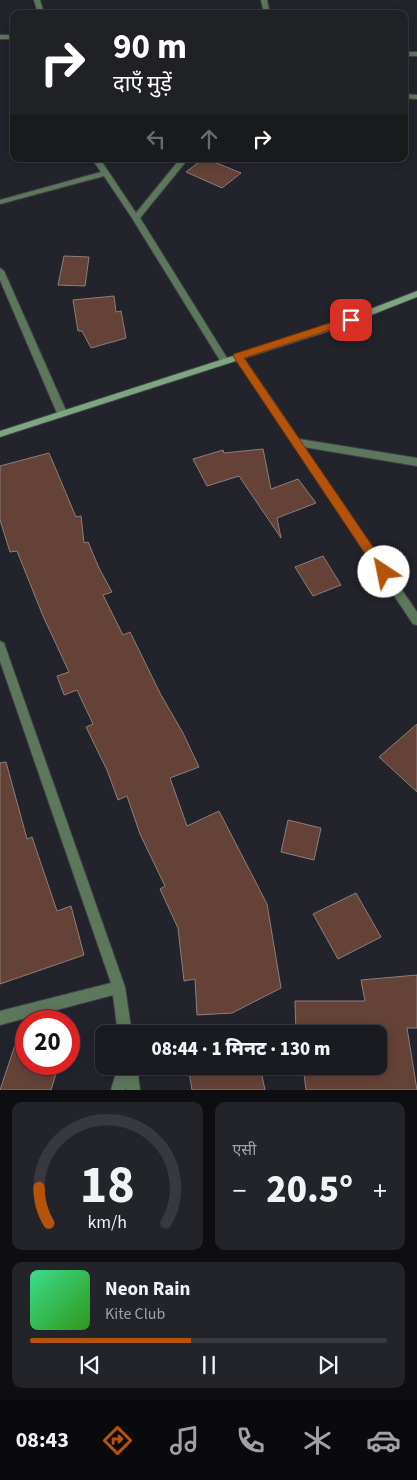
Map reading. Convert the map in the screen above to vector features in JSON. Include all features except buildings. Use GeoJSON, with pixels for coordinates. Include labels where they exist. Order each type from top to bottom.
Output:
{"type":"FeatureCollection","features":[{"type":"Feature","properties":{"kind":"street"},"geometry":{"type":"LineString","coordinates":[[98,162],[136,218],[224,360]]}},
{"type":"Feature","properties":{"kind":"street"},"geometry":{"type":"LineString","coordinates":[[136,218],[182,162]]}},
{"type":"Feature","properties":{"kind":"street"},"geometry":{"type":"LineString","coordinates":[[0,202],[106,173]]}},
{"type":"Feature","properties":{"kind":"street"},"geometry":{"type":"LineString","coordinates":[[0,271],[62,413]]}},
{"type":"Feature","properties":{"kind":"street"},"geometry":{"type":"LineString","coordinates":[[0,434],[224,360],[336,326],[417,294]]}},
{"type":"Feature","properties":{"kind":"street"},"geometry":{"type":"LineString","coordinates":[[238,356],[417,621]]}},
{"type":"Feature","properties":{"kind":"street"},"geometry":{"type":"LineString","coordinates":[[296,442],[417,462]]}},
{"type":"Feature","properties":{"kind":"street"},"geometry":{"type":"LineString","coordinates":[[0,646],[119,987],[125,1025]]}},
{"type":"Feature","properties":{"kind":"street"},"geometry":{"type":"LineString","coordinates":[[0,1018],[119,987]]}},
{"type":"Feature","properties":{"kind":"street"},"geometry":{"type":"LineString","coordinates":[[118,1090],[122,1075]]}},
{"type":"Feature","properties":{"kind":"street"},"geometry":{"type":"LineString","coordinates":[[131,1075],[133,1090]]}},
{"type":"Feature","properties":{"kind":"route"},"geometry":{"type":"LineString","coordinates":[[351,320],[238,356],[384,572]]}}]}
